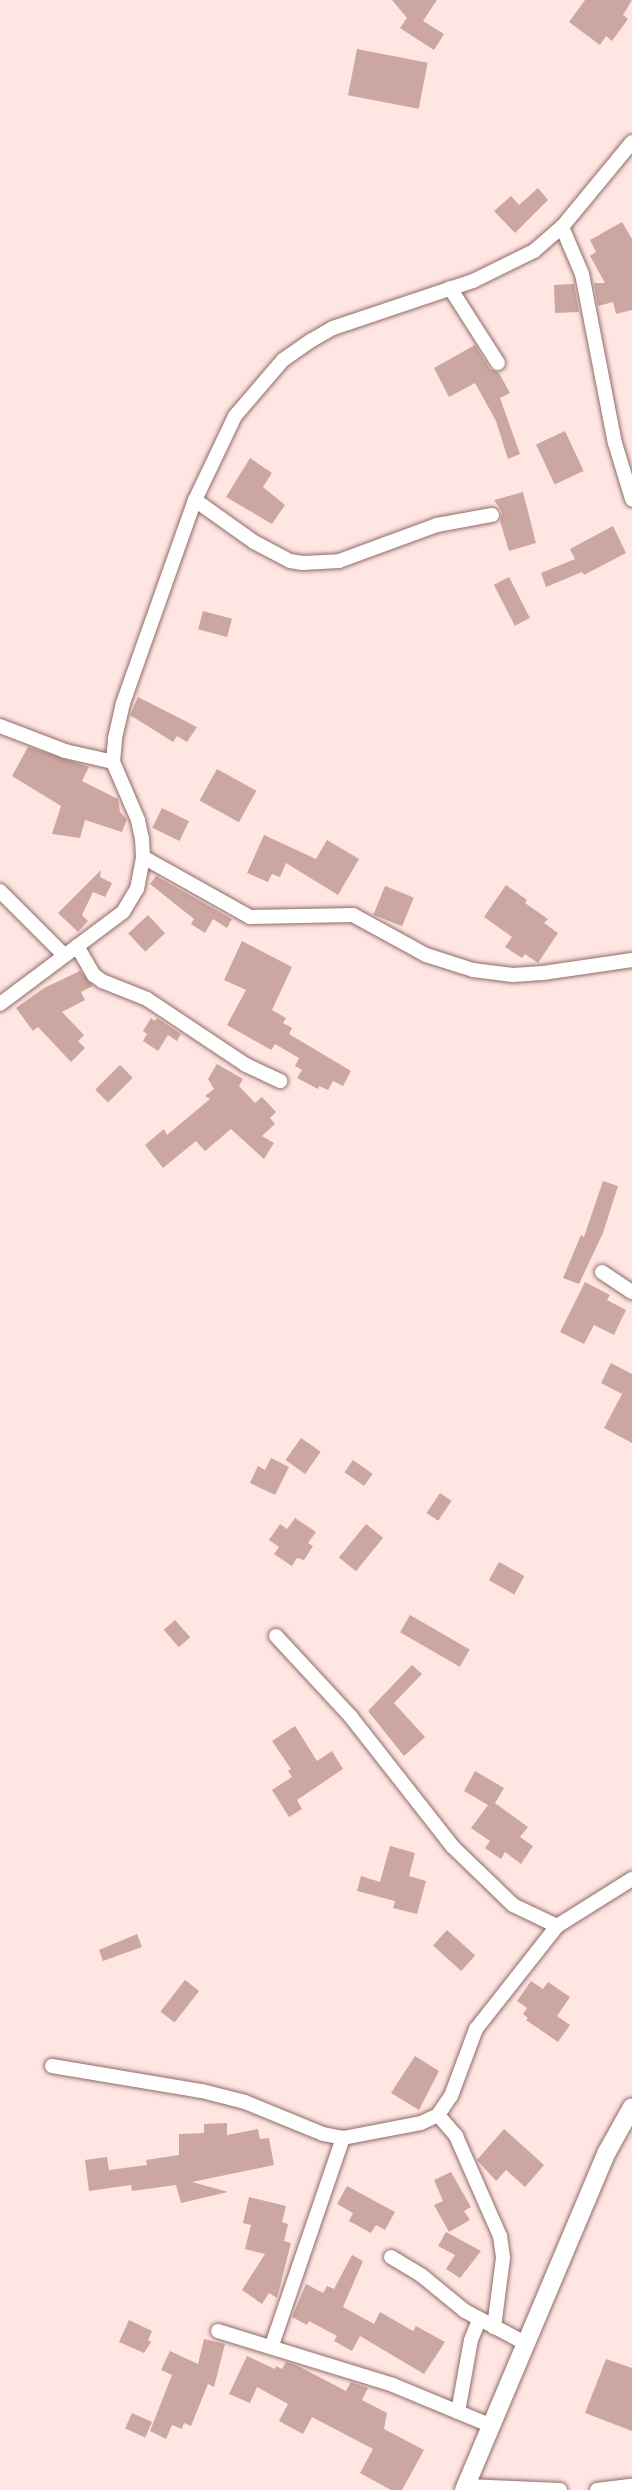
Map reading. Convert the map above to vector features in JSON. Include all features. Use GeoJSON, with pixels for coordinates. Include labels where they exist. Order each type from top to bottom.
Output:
{"type":"FeatureCollection","features":[{"type":"Feature","properties":{"kind":"street"},"geometry":{"type":"LineString","coordinates":[[0,1004],[123,912],[132,900],[143,857],[138,820],[113,762],[123,703],[195,500],[235,416],[283,360],[333,328],[473,281],[534,251],[562,227],[632,142]]}},
{"type":"Feature","properties":{"kind":"street"},"geometry":{"type":"LineString","coordinates":[[562,227],[582,274],[615,443],[632,499]]}},
{"type":"Feature","properties":{"kind":"street"},"geometry":{"type":"LineString","coordinates":[[450,288],[498,363]]}},
{"type":"Feature","properties":{"kind":"street"},"geometry":{"type":"LineString","coordinates":[[195,500],[254,542],[290,561],[303,563],[339,561],[437,525],[492,515]]}},
{"type":"Feature","properties":{"kind":"street"},"geometry":{"type":"LineString","coordinates":[[0,726],[65,751],[113,762]]}},
{"type":"Feature","properties":{"kind":"street"},"geometry":{"type":"LineString","coordinates":[[143,857],[250,917],[353,915],[426,955],[473,970],[528,974],[632,960]]}},
{"type":"Feature","properties":{"kind":"street"},"geometry":{"type":"LineString","coordinates":[[0,891],[64,955]]}},
{"type":"Feature","properties":{"kind":"street"},"geometry":{"type":"LineString","coordinates":[[77,946],[94,975],[102,981],[147,999],[183,1019],[237,1059],[281,1081]]}},
{"type":"Feature","properties":{"kind":"street"},"geometry":{"type":"LineString","coordinates":[[602,1272],[632,1292]]}},
{"type":"Feature","properties":{"kind":"street"},"geometry":{"type":"LineString","coordinates":[[276,1636],[351,1717],[453,1847],[513,1905],[557,1926]]}},
{"type":"Feature","properties":{"kind":"street"},"geometry":{"type":"LineString","coordinates":[[52,2066],[202,2091],[245,2102],[323,2134],[343,2138],[421,2123],[438,2115],[451,2096],[476,2029],[557,1926],[632,1879]]}},
{"type":"Feature","properties":{"kind":"street"},"geometry":{"type":"LineString","coordinates":[[560,2490],[465,2488],[607,2152],[632,2107]]}},
{"type":"Feature","properties":{"kind":"street"},"geometry":{"type":"LineString","coordinates":[[438,2115],[456,2136],[500,2236],[503,2258],[494,2327]]}},
{"type":"Feature","properties":{"kind":"street"},"geometry":{"type":"LineString","coordinates":[[272,2345],[343,2138]]}},
{"type":"Feature","properties":{"kind":"street"},"geometry":{"type":"LineString","coordinates":[[391,2257],[479,2320],[525,2343]]}},
{"type":"Feature","properties":{"kind":"street"},"geometry":{"type":"LineString","coordinates":[[458,2412],[471,2340],[479,2320]]}},
{"type":"Feature","properties":{"kind":"street"},"geometry":{"type":"LineString","coordinates":[[218,2331],[272,2345],[393,2385],[492,2426]]}},
{"type":"Feature","properties":{"kind":"street"},"geometry":{"type":"LineString","coordinates":[[597,2490],[632,2486]]}},
{"type":"Feature","properties":{"kind":"building"},"geometry":{"type":"Polygon","coordinates":[[[392,0],[437,0],[423,21],[444,34],[434,50],[400,28],[407,18],[392,0]]]}},
{"type":"Feature","properties":{"kind":"building"},"geometry":{"type":"Polygon","coordinates":[[[585,0],[632,0],[623,15],[628,19],[612,41],[606,36],[600,45],[569,22],[585,0]]]}},
{"type":"Feature","properties":{"kind":"building"},"geometry":{"type":"Polygon","coordinates":[[[357,49],[428,63],[419,109],[348,95],[357,49]]]}},
{"type":"Feature","properties":{"kind":"building"},"geometry":{"type":"Polygon","coordinates":[[[538,188],[548,200],[515,233],[494,211],[511,196],[519,205],[538,188]]]}},
{"type":"Feature","properties":{"kind":"building"},"geometry":{"type":"Polygon","coordinates":[[[622,222],[632,239],[632,310],[616,314],[613,302],[598,306],[594,283],[605,283],[590,256],[596,252],[590,240],[622,222]]]}},
{"type":"Feature","properties":{"kind":"building"},"geometry":{"type":"Polygon","coordinates":[[[574,284],[579,312],[555,313],[554,285],[574,284]]]}},
{"type":"Feature","properties":{"kind":"building"},"geometry":{"type":"Polygon","coordinates":[[[475,345],[490,369],[499,373],[510,393],[500,398],[520,454],[508,459],[496,421],[475,383],[449,397],[434,368],[475,345]]]}},
{"type":"Feature","properties":{"kind":"building"},"geometry":{"type":"Polygon","coordinates":[[[565,431],[584,471],[555,484],[536,445],[565,431]]]}},
{"type":"Feature","properties":{"kind":"building"},"geometry":{"type":"Polygon","coordinates":[[[250,458],[272,473],[263,487],[285,505],[272,524],[226,497],[250,458]]]}},
{"type":"Feature","properties":{"kind":"building"},"geometry":{"type":"Polygon","coordinates":[[[523,492],[536,543],[509,551],[500,521],[502,512],[494,500],[523,492]]]}},
{"type":"Feature","properties":{"kind":"building"},"geometry":{"type":"Polygon","coordinates":[[[613,526],[626,553],[584,575],[582,572],[546,587],[541,573],[575,559],[570,549],[613,526]]]}},
{"type":"Feature","properties":{"kind":"building"},"geometry":{"type":"Polygon","coordinates":[[[509,577],[530,618],[515,626],[494,585],[509,577]]]}},
{"type":"Feature","properties":{"kind":"building"},"geometry":{"type":"Polygon","coordinates":[[[203,611],[232,619],[227,637],[198,629],[203,611]]]}},
{"type":"Feature","properties":{"kind":"building"},"geometry":{"type":"Polygon","coordinates":[[[138,697],[197,727],[187,742],[177,736],[173,742],[130,715],[138,697]]]}},
{"type":"Feature","properties":{"kind":"building"},"geometry":{"type":"Polygon","coordinates":[[[28,747],[89,767],[82,781],[118,799],[120,812],[127,819],[122,832],[85,820],[80,838],[52,834],[61,806],[12,776],[28,747]]]}},
{"type":"Feature","properties":{"kind":"building"},"geometry":{"type":"Polygon","coordinates":[[[217,769],[256,791],[239,822],[200,800],[217,769]]]}},
{"type":"Feature","properties":{"kind":"building"},"geometry":{"type":"Polygon","coordinates":[[[162,808],[189,821],[179,841],[152,828],[162,808]]]}},
{"type":"Feature","properties":{"kind":"building"},"geometry":{"type":"Polygon","coordinates":[[[264,835],[316,859],[327,840],[359,859],[338,895],[286,863],[280,877],[272,874],[268,882],[247,873],[264,835]]]}},
{"type":"Feature","properties":{"kind":"building"},"geometry":{"type":"Polygon","coordinates":[[[101,870],[100,877],[112,883],[105,897],[93,892],[82,915],[88,921],[78,932],[58,913],[101,870]]]}},
{"type":"Feature","properties":{"kind":"building"},"geometry":{"type":"Polygon","coordinates":[[[156,876],[232,919],[227,928],[213,919],[205,933],[191,924],[194,919],[150,884],[156,876]]]}},
{"type":"Feature","properties":{"kind":"building"},"geometry":{"type":"Polygon","coordinates":[[[506,885],[548,919],[544,923],[558,933],[538,963],[525,954],[522,958],[505,947],[512,937],[484,917],[506,885]]]}},
{"type":"Feature","properties":{"kind":"building"},"geometry":{"type":"Polygon","coordinates":[[[385,886],[414,898],[402,926],[373,915],[385,886]]]}},
{"type":"Feature","properties":{"kind":"building"},"geometry":{"type":"Polygon","coordinates":[[[148,915],[165,933],[145,952],[128,933],[148,915]]]}},
{"type":"Feature","properties":{"kind":"building"},"geometry":{"type":"Polygon","coordinates":[[[242,941],[292,967],[272,1010],[286,1018],[283,1023],[292,1028],[289,1034],[351,1071],[343,1086],[333,1081],[328,1090],[319,1086],[318,1089],[297,1078],[302,1070],[295,1066],[299,1058],[275,1044],[271,1050],[227,1025],[246,990],[224,980],[242,941]]]}},
{"type":"Feature","properties":{"kind":"building"},"geometry":{"type":"Polygon","coordinates":[[[80,971],[93,986],[81,992],[85,1000],[62,1012],[84,1035],[78,1041],[85,1048],[71,1062],[38,1027],[33,1031],[16,1008],[44,988],[80,971]]]}},
{"type":"Feature","properties":{"kind":"building"},"geometry":{"type":"Polygon","coordinates":[[[151,1018],[155,1021],[157,1018],[181,1034],[177,1041],[168,1035],[158,1051],[143,1041],[147,1034],[143,1031],[151,1018]]]}},
{"type":"Feature","properties":{"kind":"building"},"geometry":{"type":"Polygon","coordinates":[[[217,1064],[243,1079],[239,1086],[255,1103],[262,1097],[276,1112],[270,1118],[275,1124],[262,1136],[274,1143],[264,1159],[231,1129],[205,1151],[196,1141],[163,1168],[145,1145],[164,1129],[167,1135],[210,1099],[205,1096],[214,1089],[208,1079],[217,1064]]]}},
{"type":"Feature","properties":{"kind":"building"},"geometry":{"type":"Polygon","coordinates":[[[120,1065],[133,1078],[108,1102],[95,1090],[120,1065]]]}},
{"type":"Feature","properties":{"kind":"building"},"geometry":{"type":"Polygon","coordinates":[[[603,1181],[618,1186],[603,1233],[579,1284],[563,1278],[581,1235],[584,1237],[603,1181]]]}},
{"type":"Feature","properties":{"kind":"building"},"geometry":{"type":"Polygon","coordinates":[[[585,1282],[610,1295],[607,1300],[626,1310],[614,1335],[594,1325],[584,1344],[560,1332],[585,1282]]]}},
{"type":"Feature","properties":{"kind":"building"},"geometry":{"type":"Polygon","coordinates":[[[611,1363],[632,1374],[632,1443],[604,1428],[622,1394],[601,1383],[611,1363]]]}},
{"type":"Feature","properties":{"kind":"building"},"geometry":{"type":"Polygon","coordinates":[[[301,1438],[321,1452],[305,1474],[286,1460],[301,1438]]]}},
{"type":"Feature","properties":{"kind":"building"},"geometry":{"type":"Polygon","coordinates":[[[271,1458],[289,1467],[275,1495],[250,1483],[258,1466],[265,1470],[271,1458]]]}},
{"type":"Feature","properties":{"kind":"building"},"geometry":{"type":"Polygon","coordinates":[[[353,1460],[373,1474],[364,1486],[344,1472],[353,1460]]]}},
{"type":"Feature","properties":{"kind":"building"},"geometry":{"type":"Polygon","coordinates":[[[440,1493],[452,1501],[438,1521],[427,1513],[440,1493]]]}},
{"type":"Feature","properties":{"kind":"building"},"geometry":{"type":"Polygon","coordinates":[[[295,1518],[316,1532],[308,1543],[313,1546],[304,1560],[297,1558],[292,1566],[274,1554],[279,1547],[269,1540],[280,1524],[287,1529],[295,1518]]]}},
{"type":"Feature","properties":{"kind":"building"},"geometry":{"type":"Polygon","coordinates":[[[366,1524],[383,1538],[356,1571],[339,1557],[366,1524]]]}},
{"type":"Feature","properties":{"kind":"building"},"geometry":{"type":"Polygon","coordinates":[[[499,1562],[524,1576],[514,1594],[489,1580],[499,1562]]]}},
{"type":"Feature","properties":{"kind":"building"},"geometry":{"type":"Polygon","coordinates":[[[410,1615],[470,1650],[460,1667],[400,1632],[410,1615]]]}},
{"type":"Feature","properties":{"kind":"building"},"geometry":{"type":"Polygon","coordinates":[[[175,1620],[190,1637],[179,1647],[164,1630],[175,1620]]]}},
{"type":"Feature","properties":{"kind":"building"},"geometry":{"type":"Polygon","coordinates":[[[412,1665],[422,1674],[394,1703],[425,1737],[404,1756],[368,1711],[412,1665]]]}},
{"type":"Feature","properties":{"kind":"building"},"geometry":{"type":"Polygon","coordinates":[[[295,1726],[317,1761],[332,1751],[343,1769],[297,1800],[302,1809],[289,1817],[272,1790],[292,1777],[288,1771],[291,1769],[272,1741],[295,1726]]]}},
{"type":"Feature","properties":{"kind":"building"},"geometry":{"type":"Polygon","coordinates":[[[475,1771],[504,1788],[495,1803],[528,1827],[520,1837],[533,1846],[521,1864],[505,1852],[501,1859],[485,1848],[490,1841],[471,1828],[488,1805],[464,1791],[475,1771]]]}},
{"type":"Feature","properties":{"kind":"building"},"geometry":{"type":"Polygon","coordinates":[[[390,1846],[415,1853],[409,1876],[426,1881],[417,1914],[393,1908],[395,1901],[357,1891],[361,1876],[380,1882],[390,1846]]]}},
{"type":"Feature","properties":{"kind":"building"},"geometry":{"type":"Polygon","coordinates":[[[447,1930],[475,1955],[461,1971],[433,1946],[447,1930]]]}},
{"type":"Feature","properties":{"kind":"building"},"geometry":{"type":"Polygon","coordinates":[[[137,1934],[142,1947],[103,1961],[99,1950],[137,1934]]]}},
{"type":"Feature","properties":{"kind":"building"},"geometry":{"type":"Polygon","coordinates":[[[185,1980],[199,1991],[175,2023],[160,2012],[185,1980]]]}},
{"type":"Feature","properties":{"kind":"building"},"geometry":{"type":"Polygon","coordinates":[[[531,1981],[543,1989],[548,1982],[570,1997],[557,2016],[570,2025],[558,2042],[526,2020],[528,2018],[523,2014],[527,2008],[517,2001],[531,1981]]]}},
{"type":"Feature","properties":{"kind":"building"},"geometry":{"type":"Polygon","coordinates":[[[415,2056],[439,2071],[419,2110],[391,2093],[415,2056]]]}},
{"type":"Feature","properties":{"kind":"building"},"geometry":{"type":"Polygon","coordinates":[[[227,2123],[227,2135],[258,2129],[260,2139],[269,2138],[274,2165],[192,2182],[228,2192],[181,2203],[176,2185],[132,2191],[131,2185],[89,2191],[85,2160],[107,2157],[109,2170],[147,2165],[146,2160],[179,2155],[179,2134],[204,2133],[204,2124],[227,2123]]]}},
{"type":"Feature","properties":{"kind":"building"},"geometry":{"type":"Polygon","coordinates":[[[504,2129],[544,2165],[525,2187],[506,2170],[496,2181],[477,2160],[504,2129]]]}},
{"type":"Feature","properties":{"kind":"building"},"geometry":{"type":"Polygon","coordinates":[[[451,2172],[471,2207],[464,2211],[470,2220],[449,2232],[434,2205],[443,2201],[434,2180],[451,2172]]]}},
{"type":"Feature","properties":{"kind":"building"},"geometry":{"type":"Polygon","coordinates":[[[347,2186],[395,2212],[385,2230],[376,2225],[371,2233],[349,2221],[353,2213],[337,2204],[347,2186]]]}},
{"type":"Feature","properties":{"kind":"building"},"geometry":{"type":"Polygon","coordinates":[[[249,2197],[286,2206],[282,2222],[288,2224],[284,2241],[291,2243],[277,2298],[269,2293],[262,2304],[242,2290],[265,2254],[245,2249],[251,2225],[243,2223],[249,2197]]]}},
{"type":"Feature","properties":{"kind":"building"},"geometry":{"type":"Polygon","coordinates":[[[446,2232],[481,2251],[460,2278],[446,2269],[455,2255],[438,2246],[446,2232]]]}},
{"type":"Feature","properties":{"kind":"building"},"geometry":{"type":"Polygon","coordinates":[[[352,2255],[363,2261],[343,2307],[374,2324],[380,2312],[413,2331],[416,2326],[445,2342],[424,2374],[360,2336],[352,2351],[334,2341],[337,2336],[309,2321],[307,2325],[292,2317],[306,2284],[323,2293],[327,2286],[334,2289],[352,2255]]]}},
{"type":"Feature","properties":{"kind":"building"},"geometry":{"type":"Polygon","coordinates":[[[129,2320],[152,2331],[148,2340],[151,2342],[144,2353],[119,2342],[129,2320]]]}},
{"type":"Feature","properties":{"kind":"building"},"geometry":{"type":"Polygon","coordinates":[[[204,2339],[225,2344],[214,2387],[208,2384],[191,2426],[184,2423],[182,2429],[172,2425],[166,2439],[150,2431],[172,2375],[161,2370],[170,2351],[198,2364],[204,2339]]]}},
{"type":"Feature","properties":{"kind":"building"},"geometry":{"type":"Polygon","coordinates":[[[247,2356],[275,2369],[276,2366],[282,2369],[286,2362],[298,2366],[346,2391],[351,2382],[368,2388],[362,2400],[387,2413],[384,2429],[424,2450],[402,2490],[391,2490],[360,2473],[373,2449],[312,2417],[303,2434],[279,2421],[288,2404],[257,2387],[250,2403],[229,2394],[247,2356]]]}},
{"type":"Feature","properties":{"kind":"building"},"geometry":{"type":"Polygon","coordinates":[[[606,2359],[632,2368],[632,2431],[585,2413],[606,2359]]]}},
{"type":"Feature","properties":{"kind":"building"},"geometry":{"type":"Polygon","coordinates":[[[132,2413],[152,2422],[145,2437],[125,2429],[132,2413]]]}}]}
